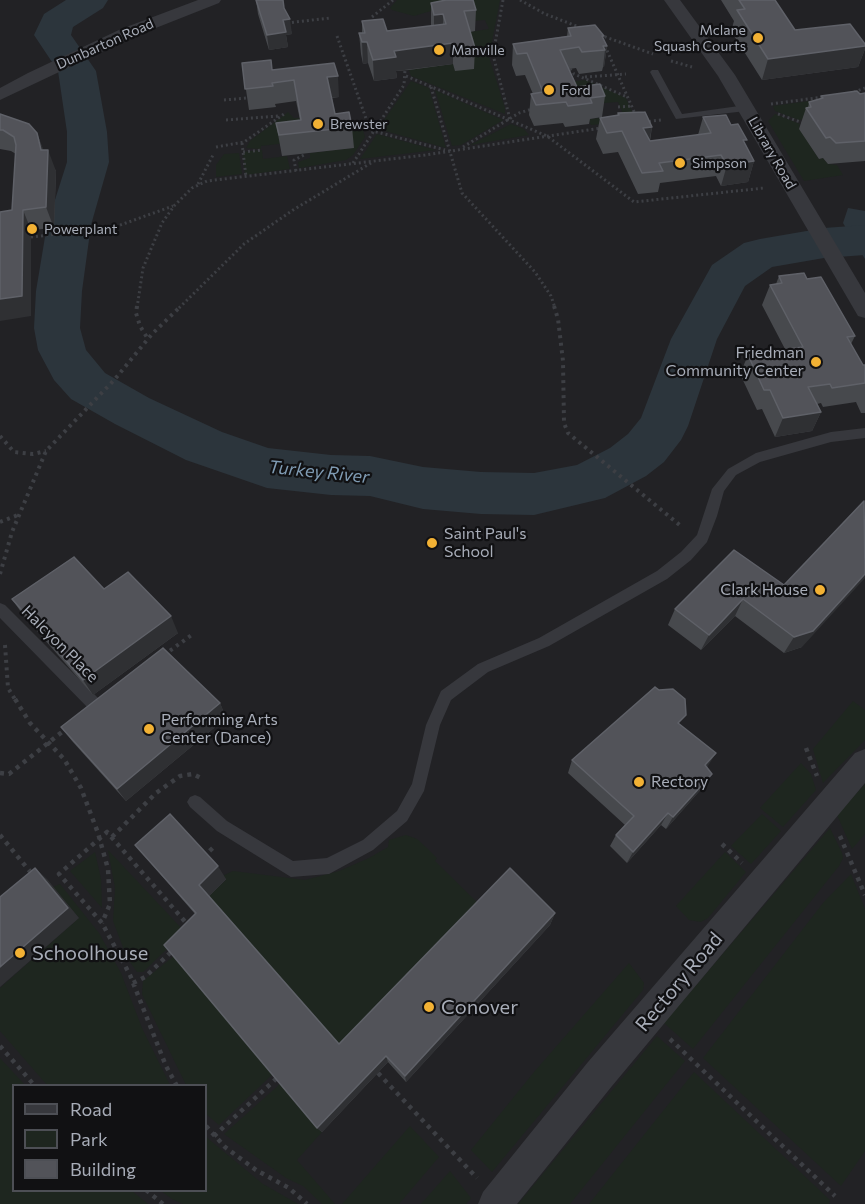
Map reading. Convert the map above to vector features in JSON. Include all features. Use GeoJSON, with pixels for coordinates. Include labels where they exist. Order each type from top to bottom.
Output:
{"type":"FeatureCollection","features":[{"type":"Feature","properties":{"kind":"street","name":"Dunbarton Road"},"geometry":{"type":"LineString","coordinates":[[0,95],[34,76],[127,33],[213,0]]}},
{"type":"Feature","properties":{"kind":"street","name":"Library Road"},"geometry":{"type":"LineString","coordinates":[[672,0],[726,75],[865,311]]}},
{"type":"Feature","properties":{"kind":"street","name":"Rectory Road"},"geometry":{"type":"LineString","coordinates":[[496,1202],[865,762]]}},
{"type":"Feature","properties":{"kind":"lane"},"geometry":{"type":"LineString","coordinates":[[655,72],[679,117],[746,108]]}},
{"type":"Feature","properties":{"kind":"lane"},"geometry":{"type":"LineString","coordinates":[[195,802],[222,826],[291,869],[329,866],[368,846],[402,816],[419,786],[433,725],[446,696],[483,668],[544,642],[662,575],[686,556],[699,541],[711,516],[718,489],[732,472],[756,458],[831,437],[865,433]]}},
{"type":"Feature","properties":{"kind":"lane","name":"Halcyon Place"},"geometry":{"type":"LineString","coordinates":[[0,609],[95,705]]}},
{"type":"Feature","properties":{"kind":"path"},"geometry":{"type":"LineString","coordinates":[[372,17],[393,0]]}},
{"type":"Feature","properties":{"kind":"path"},"geometry":{"type":"LineString","coordinates":[[503,0],[493,55],[510,120]]}},
{"type":"Feature","properties":{"kind":"path"},"geometry":{"type":"LineString","coordinates":[[520,0],[546,14],[588,30]]}},
{"type":"Feature","properties":{"kind":"path"},"geometry":{"type":"LineString","coordinates":[[286,23],[330,18]]}},
{"type":"Feature","properties":{"kind":"path"},"geometry":{"type":"LineString","coordinates":[[656,55],[599,34],[639,123],[679,117]]}},
{"type":"Feature","properties":{"kind":"path"},"geometry":{"type":"LineString","coordinates":[[337,36],[369,127],[373,131],[449,151]]}},
{"type":"Feature","properties":{"kind":"path"},"geometry":{"type":"LineString","coordinates":[[666,59],[726,75]]}},
{"type":"Feature","properties":{"kind":"path"},"geometry":{"type":"LineString","coordinates":[[570,69],[574,74],[628,98]]}},
{"type":"Feature","properties":{"kind":"path"},"geometry":{"type":"LineString","coordinates":[[352,164],[404,85],[405,70]]}},
{"type":"Feature","properties":{"kind":"path"},"geometry":{"type":"LineString","coordinates":[[583,77],[626,74]]}},
{"type":"Feature","properties":{"kind":"path"},"geometry":{"type":"LineString","coordinates":[[406,76],[548,135],[634,202],[765,188]]}},
{"type":"Feature","properties":{"kind":"path"},"geometry":{"type":"LineString","coordinates":[[431,87],[462,193],[535,272],[551,296],[558,319],[563,361],[564,423],[568,433],[699,541]]}},
{"type":"Feature","properties":{"kind":"path"},"geometry":{"type":"LineString","coordinates":[[852,93],[865,88]]}},
{"type":"Feature","properties":{"kind":"path"},"geometry":{"type":"LineString","coordinates":[[769,104],[830,96]]}},
{"type":"Feature","properties":{"kind":"path"},"geometry":{"type":"LineString","coordinates":[[224,100],[247,98]]}},
{"type":"Feature","properties":{"kind":"path"},"geometry":{"type":"LineString","coordinates":[[819,98],[824,106]]}},
{"type":"Feature","properties":{"kind":"path"},"geometry":{"type":"LineString","coordinates":[[618,107],[632,106]]}},
{"type":"Feature","properties":{"kind":"path"},"geometry":{"type":"LineString","coordinates":[[459,149],[519,113],[539,108]]}},
{"type":"Feature","properties":{"kind":"path"},"geometry":{"type":"LineString","coordinates":[[773,112],[803,123]]}},
{"type":"Feature","properties":{"kind":"path"},"geometry":{"type":"LineString","coordinates":[[216,147],[242,143],[282,115],[226,120]]}},
{"type":"Feature","properties":{"kind":"path"},"geometry":{"type":"LineString","coordinates":[[643,122],[647,130]]}},
{"type":"Feature","properties":{"kind":"path"},"geometry":{"type":"LineString","coordinates":[[345,130],[369,127]]}},
{"type":"Feature","properties":{"kind":"path"},"geometry":{"type":"LineString","coordinates":[[148,339],[140,326],[136,313],[138,287],[150,249],[174,206],[198,185],[207,181],[352,164],[610,127]]}},
{"type":"Feature","properties":{"kind":"path"},"geometry":{"type":"LineString","coordinates":[[242,143],[246,177]]}},
{"type":"Feature","properties":{"kind":"path"},"geometry":{"type":"LineString","coordinates":[[243,152],[262,150]]}},
{"type":"Feature","properties":{"kind":"path"},"geometry":{"type":"LineString","coordinates":[[296,171],[294,160],[306,154]]}},
{"type":"Feature","properties":{"kind":"path"},"geometry":{"type":"LineString","coordinates":[[198,185],[213,155]]}},
{"type":"Feature","properties":{"kind":"path"},"geometry":{"type":"LineString","coordinates":[[0,574],[19,514],[46,451],[54,441],[115,379],[148,339],[244,244],[293,210],[374,161]]}},
{"type":"Feature","properties":{"kind":"path"},"geometry":{"type":"LineString","coordinates":[[31,237],[111,228],[174,206]]}},
{"type":"Feature","properties":{"kind":"path"},"geometry":{"type":"LineString","coordinates":[[0,436],[14,452],[33,454],[46,451]]}},
{"type":"Feature","properties":{"kind":"path"},"geometry":{"type":"LineString","coordinates":[[0,522],[19,514]]}},
{"type":"Feature","properties":{"kind":"path"},"geometry":{"type":"LineString","coordinates":[[156,661],[193,634]]}},
{"type":"Feature","properties":{"kind":"path"},"geometry":{"type":"LineString","coordinates":[[4,641],[8,688],[48,744],[64,759],[81,788],[99,839],[108,869],[110,904],[102,923]]}},
{"type":"Feature","properties":{"kind":"path"},"geometry":{"type":"LineString","coordinates":[[0,685],[8,688]]}},
{"type":"Feature","properties":{"kind":"path"},"geometry":{"type":"LineString","coordinates":[[0,773],[9,774],[73,723]]}},
{"type":"Feature","properties":{"kind":"path"},"geometry":{"type":"LineString","coordinates":[[176,1084],[166,1066],[133,983],[102,923],[59,874],[107,832],[194,931]]}},
{"type":"Feature","properties":{"kind":"path"},"geometry":{"type":"LineString","coordinates":[[0,835],[34,876]]}},
{"type":"Feature","properties":{"kind":"path"},"geometry":{"type":"LineString","coordinates":[[133,983],[145,976],[177,946]]}},
{"type":"Feature","properties":{"kind":"path"},"geometry":{"type":"LineString","coordinates":[[648,1018],[835,1196]]}},
{"type":"Feature","properties":{"kind":"path"},"geometry":{"type":"LineString","coordinates":[[0,1046],[33,1084]]}},
{"type":"Feature","properties":{"kind":"path"},"geometry":{"type":"LineString","coordinates":[[378,1073],[496,1202]]}},
{"type":"Feature","properties":{"kind":"path"},"geometry":{"type":"LineString","coordinates":[[214,1136],[277,1078]]}},
{"type":"Feature","properties":{"kind":"path"},"geometry":{"type":"LineString","coordinates":[[207,1127],[214,1136],[256,1170],[289,1188],[307,1204]]}},
{"type":"Feature","properties":{"kind":"path"},"geometry":{"type":"LineString","coordinates":[[147,1192],[163,1204]]}},
{"type":"Feature","properties":{"kind":"shaded area","name":"Saint Paul's School"},"geometry":{"type":"Polygon","coordinates":[[[0,0],[865,0],[865,1204],[0,1204],[0,0]]]}},
{"type":"Feature","properties":{"kind":"shaded area"},"geometry":{"type":"Polygon","coordinates":[[[848,208],[865,211],[865,259],[843,223],[848,208]]]}},
{"type":"Feature","properties":{"kind":"green space"},"geometry":{"type":"Polygon","coordinates":[[[397,0],[500,0],[489,57],[505,114],[411,76],[409,70],[453,64],[463,33],[489,29],[485,20],[472,21],[441,8],[414,16],[392,10],[390,8],[397,0]]]}},
{"type":"Feature","properties":{"kind":"green space"},"geometry":{"type":"Polygon","coordinates":[[[586,80],[626,98],[636,121],[591,125],[588,119],[624,116],[618,102],[576,105],[567,82],[586,80]]]}},
{"type":"Feature","properties":{"kind":"green space"},"geometry":{"type":"Polygon","coordinates":[[[411,81],[429,88],[446,148],[378,129],[411,81]]]}},
{"type":"Feature","properties":{"kind":"green space"},"geometry":{"type":"Polygon","coordinates":[[[435,90],[503,120],[461,145],[452,146],[435,90]]]}},
{"type":"Feature","properties":{"kind":"green space"},"geometry":{"type":"Polygon","coordinates":[[[816,100],[821,109],[799,120],[775,111],[773,106],[816,100]]]}},
{"type":"Feature","properties":{"kind":"green space"},"geometry":{"type":"Polygon","coordinates":[[[288,112],[294,118],[299,118],[304,141],[261,146],[261,149],[246,148],[250,141],[288,112]]]}},
{"type":"Feature","properties":{"kind":"green space"},"geometry":{"type":"Polygon","coordinates":[[[775,114],[800,124],[799,128],[819,159],[823,158],[828,164],[837,165],[843,175],[804,181],[768,121],[775,114]]]}},
{"type":"Feature","properties":{"kind":"green space"},"geometry":{"type":"Polygon","coordinates":[[[511,124],[524,129],[529,135],[470,145],[511,124]]]}},
{"type":"Feature","properties":{"kind":"green space"},"geometry":{"type":"Polygon","coordinates":[[[363,130],[365,137],[353,155],[346,160],[299,168],[298,162],[310,158],[310,153],[353,148],[341,133],[363,130]]]}},
{"type":"Feature","properties":{"kind":"green space"},"geometry":{"type":"Polygon","coordinates":[[[377,134],[436,150],[360,159],[377,134]]]}},
{"type":"Feature","properties":{"kind":"green space"},"geometry":{"type":"Polygon","coordinates":[[[262,150],[263,159],[287,156],[290,169],[245,175],[243,152],[262,150]]]}},
{"type":"Feature","properties":{"kind":"green space"},"geometry":{"type":"Polygon","coordinates":[[[239,153],[242,174],[216,177],[216,165],[224,154],[239,153]]]}},
{"type":"Feature","properties":{"kind":"green space"},"geometry":{"type":"Polygon","coordinates":[[[853,701],[865,710],[865,740],[823,783],[813,749],[853,701]]]}},
{"type":"Feature","properties":{"kind":"green space"},"geometry":{"type":"Polygon","coordinates":[[[801,763],[811,774],[816,790],[783,827],[760,808],[801,763]]]}},
{"type":"Feature","properties":{"kind":"green space"},"geometry":{"type":"Polygon","coordinates":[[[865,784],[865,834],[852,849],[837,815],[865,784]]]}},
{"type":"Feature","properties":{"kind":"green space"},"geometry":{"type":"Polygon","coordinates":[[[762,814],[781,831],[751,864],[731,846],[762,814]]]}},
{"type":"Feature","properties":{"kind":"green space"},"geometry":{"type":"Polygon","coordinates":[[[830,828],[842,853],[843,858],[839,866],[693,1049],[664,1023],[830,828]]]}},
{"type":"Feature","properties":{"kind":"green space"},"geometry":{"type":"Polygon","coordinates":[[[406,835],[417,839],[427,848],[437,858],[435,861],[482,907],[343,1051],[208,897],[226,880],[220,877],[233,871],[305,880],[339,871],[369,858],[388,847],[389,840],[406,835]]]}},
{"type":"Feature","properties":{"kind":"green space"},"geometry":{"type":"Polygon","coordinates":[[[108,850],[185,932],[143,972],[137,972],[127,958],[113,921],[115,888],[108,850]]]}},
{"type":"Feature","properties":{"kind":"green space"},"geometry":{"type":"Polygon","coordinates":[[[95,852],[101,879],[102,908],[70,871],[95,852]]]}},
{"type":"Feature","properties":{"kind":"green space"},"geometry":{"type":"Polygon","coordinates":[[[725,852],[746,872],[708,918],[701,922],[689,920],[676,906],[725,852]]]}},
{"type":"Feature","properties":{"kind":"green space"},"geometry":{"type":"Polygon","coordinates":[[[851,874],[865,909],[865,1151],[841,1186],[703,1058],[823,903],[851,874]]]}},
{"type":"Feature","properties":{"kind":"green space"},"geometry":{"type":"Polygon","coordinates":[[[60,884],[99,933],[121,973],[142,1028],[170,1084],[46,1084],[0,1031],[0,988],[79,918],[53,887],[60,884]]]}},
{"type":"Feature","properties":{"kind":"green space"},"geometry":{"type":"Polygon","coordinates":[[[175,955],[274,1073],[219,1125],[207,1115],[207,1084],[186,1084],[142,994],[143,981],[175,955]]]}},
{"type":"Feature","properties":{"kind":"green space"},"geometry":{"type":"Polygon","coordinates":[[[629,963],[644,983],[643,990],[492,1172],[471,1150],[534,1072],[629,963]]]}},
{"type":"Feature","properties":{"kind":"green space"},"geometry":{"type":"Polygon","coordinates":[[[657,1036],[685,1061],[570,1204],[518,1204],[657,1036]]]}},
{"type":"Feature","properties":{"kind":"green space"},"geometry":{"type":"Polygon","coordinates":[[[0,1058],[24,1084],[12,1084],[12,1192],[133,1192],[148,1204],[0,1204],[0,1058]]]}},
{"type":"Feature","properties":{"kind":"green space"},"geometry":{"type":"Polygon","coordinates":[[[694,1072],[830,1200],[829,1204],[589,1204],[694,1072]]]}},
{"type":"Feature","properties":{"kind":"green space"},"geometry":{"type":"Polygon","coordinates":[[[281,1083],[322,1132],[297,1160],[335,1204],[322,1204],[303,1186],[286,1178],[224,1134],[281,1083]]]}},
{"type":"Feature","properties":{"kind":"green space"},"geometry":{"type":"Polygon","coordinates":[[[410,1126],[439,1157],[399,1204],[342,1204],[410,1126]]]}},
{"type":"Feature","properties":{"kind":"green space"},"geometry":{"type":"Polygon","coordinates":[[[207,1138],[263,1184],[298,1204],[183,1204],[162,1192],[207,1192],[207,1138]]]}},
{"type":"Feature","properties":{"kind":"green space"},"geometry":{"type":"Polygon","coordinates":[[[450,1171],[471,1198],[466,1204],[421,1204],[450,1171]]]}},
{"type":"Feature","properties":{"kind":"building"},"geometry":{"type":"Polygon","coordinates":[[[256,0],[283,0],[284,8],[290,19],[283,20],[286,32],[267,35],[256,0]]]}},
{"type":"Feature","properties":{"kind":"building"},"geometry":{"type":"Polygon","coordinates":[[[446,0],[473,0],[476,10],[464,11],[475,48],[455,50],[453,43],[394,51],[396,57],[373,60],[367,42],[362,42],[359,33],[365,33],[362,21],[383,19],[387,31],[446,24],[443,14],[434,15],[431,3],[446,0]]]}},
{"type":"Feature","properties":{"kind":"building"},"geometry":{"type":"Polygon","coordinates":[[[739,0],[775,0],[795,30],[850,24],[865,46],[768,59],[737,10],[745,9],[739,0]]]}},
{"type":"Feature","properties":{"kind":"building"},"geometry":{"type":"Polygon","coordinates":[[[595,25],[604,36],[602,36],[607,46],[603,46],[605,50],[582,52],[579,47],[560,50],[577,87],[600,84],[605,96],[590,98],[592,103],[568,106],[566,102],[536,105],[531,94],[543,92],[527,53],[517,54],[513,44],[571,36],[568,28],[595,25]]]}},
{"type":"Feature","properties":{"kind":"building"},"geometry":{"type":"Polygon","coordinates":[[[271,60],[272,70],[334,63],[338,76],[327,77],[335,114],[349,112],[352,127],[279,135],[276,123],[301,120],[294,80],[272,83],[273,86],[245,89],[242,63],[271,60]]]}},
{"type":"Feature","properties":{"kind":"building"},"geometry":{"type":"Polygon","coordinates":[[[857,91],[860,94],[865,93],[865,141],[836,143],[830,137],[826,138],[806,108],[811,107],[809,102],[823,98],[821,96],[857,91]]]}},
{"type":"Feature","properties":{"kind":"building"},"geometry":{"type":"Polygon","coordinates":[[[645,112],[652,127],[643,128],[650,141],[711,133],[703,117],[726,115],[731,125],[738,124],[747,140],[743,140],[754,161],[727,165],[721,155],[659,163],[663,171],[642,173],[622,131],[607,133],[600,118],[619,115],[618,113],[645,112]]]}},
{"type":"Feature","properties":{"kind":"building"},"geometry":{"type":"Polygon","coordinates":[[[0,114],[29,124],[37,133],[41,150],[48,150],[46,207],[23,210],[22,296],[0,299],[0,212],[12,210],[16,145],[14,137],[0,130],[0,114]]]}},
{"type":"Feature","properties":{"kind":"building","name":"Friedman Community Center"},"geometry":{"type":"Polygon","coordinates":[[[804,273],[807,279],[821,277],[855,336],[847,337],[865,365],[865,383],[832,388],[830,384],[808,387],[821,412],[783,418],[770,390],[764,390],[748,355],[803,347],[770,285],[782,283],[779,276],[804,273]]]}},
{"type":"Feature","properties":{"kind":"building","name":"Clark House"},"geometry":{"type":"Polygon","coordinates":[[[864,501],[865,574],[813,631],[794,637],[743,599],[709,635],[675,609],[734,550],[784,585],[864,501]]]}},
{"type":"Feature","properties":{"kind":"building"},"geometry":{"type":"Polygon","coordinates":[[[74,557],[104,589],[128,572],[171,616],[83,680],[12,599],[74,557]]]}},
{"type":"Feature","properties":{"kind":"building","name":"Performing Arts Center (Dance)"},"geometry":{"type":"Polygon","coordinates":[[[163,648],[220,703],[117,789],[61,727],[163,648]]]}},
{"type":"Feature","properties":{"kind":"building","name":"Rectory"},"geometry":{"type":"Polygon","coordinates":[[[655,687],[659,690],[673,689],[685,699],[686,715],[678,723],[716,753],[705,765],[712,774],[673,817],[668,813],[633,852],[616,835],[634,816],[572,760],[655,687]]]}},
{"type":"Feature","properties":{"kind":"building","name":"Conover"},"geometry":{"type":"Polygon","coordinates":[[[170,814],[218,866],[199,885],[339,1044],[510,868],[555,913],[405,1076],[386,1056],[317,1128],[164,945],[196,913],[135,845],[170,814]]]}},
{"type":"Feature","properties":{"kind":"building","name":"Schoolhouse"},"geometry":{"type":"Polygon","coordinates":[[[35,868],[68,908],[0,967],[0,897],[35,868]]]}},
{"type":"Feature","properties":{"kind":"waterway","name":"Turkey River"},"geometry":{"type":"LineString","coordinates":[[90,0],[57,22],[52,35],[77,71],[87,132],[88,162],[69,225],[59,291],[57,328],[62,350],[71,368],[88,386],[132,411],[204,446],[267,468],[331,475],[370,476],[423,488],[481,493],[534,494],[587,483],[628,462],[646,448],[663,426],[694,339],[728,276],[760,254],[824,243],[865,240]]}},
{"type":"Feature","properties":{"kind":"place","name":"Mclane Squash Courts"},"geometry":{"type":"Point","coordinates":[758,38]}},
{"type":"Feature","properties":{"kind":"place","name":"Manville"},"geometry":{"type":"Point","coordinates":[439,50]}},
{"type":"Feature","properties":{"kind":"place","name":"Ford"},"geometry":{"type":"Point","coordinates":[549,90]}},
{"type":"Feature","properties":{"kind":"place","name":"Brewster"},"geometry":{"type":"Point","coordinates":[318,124]}},
{"type":"Feature","properties":{"kind":"place","name":"Simpson"},"geometry":{"type":"Point","coordinates":[680,163]}},
{"type":"Feature","properties":{"kind":"place","name":"Powerplant"},"geometry":{"type":"Point","coordinates":[32,229]}},
{"type":"Feature","properties":{"kind":"place","name":"Friedman Community Center"},"geometry":{"type":"Point","coordinates":[816,362]}},
{"type":"Feature","properties":{"kind":"place","name":"Saint Paul's School"},"geometry":{"type":"Point","coordinates":[432,543]}},
{"type":"Feature","properties":{"kind":"place","name":"Clark House"},"geometry":{"type":"Point","coordinates":[820,590]}},
{"type":"Feature","properties":{"kind":"place","name":"Performing Arts Center (Dance)"},"geometry":{"type":"Point","coordinates":[149,729]}},
{"type":"Feature","properties":{"kind":"place","name":"Rectory"},"geometry":{"type":"Point","coordinates":[639,782]}},
{"type":"Feature","properties":{"kind":"place","name":"Schoolhouse"},"geometry":{"type":"Point","coordinates":[20,953]}},
{"type":"Feature","properties":{"kind":"place","name":"Conover"},"geometry":{"type":"Point","coordinates":[429,1007]}}]}
